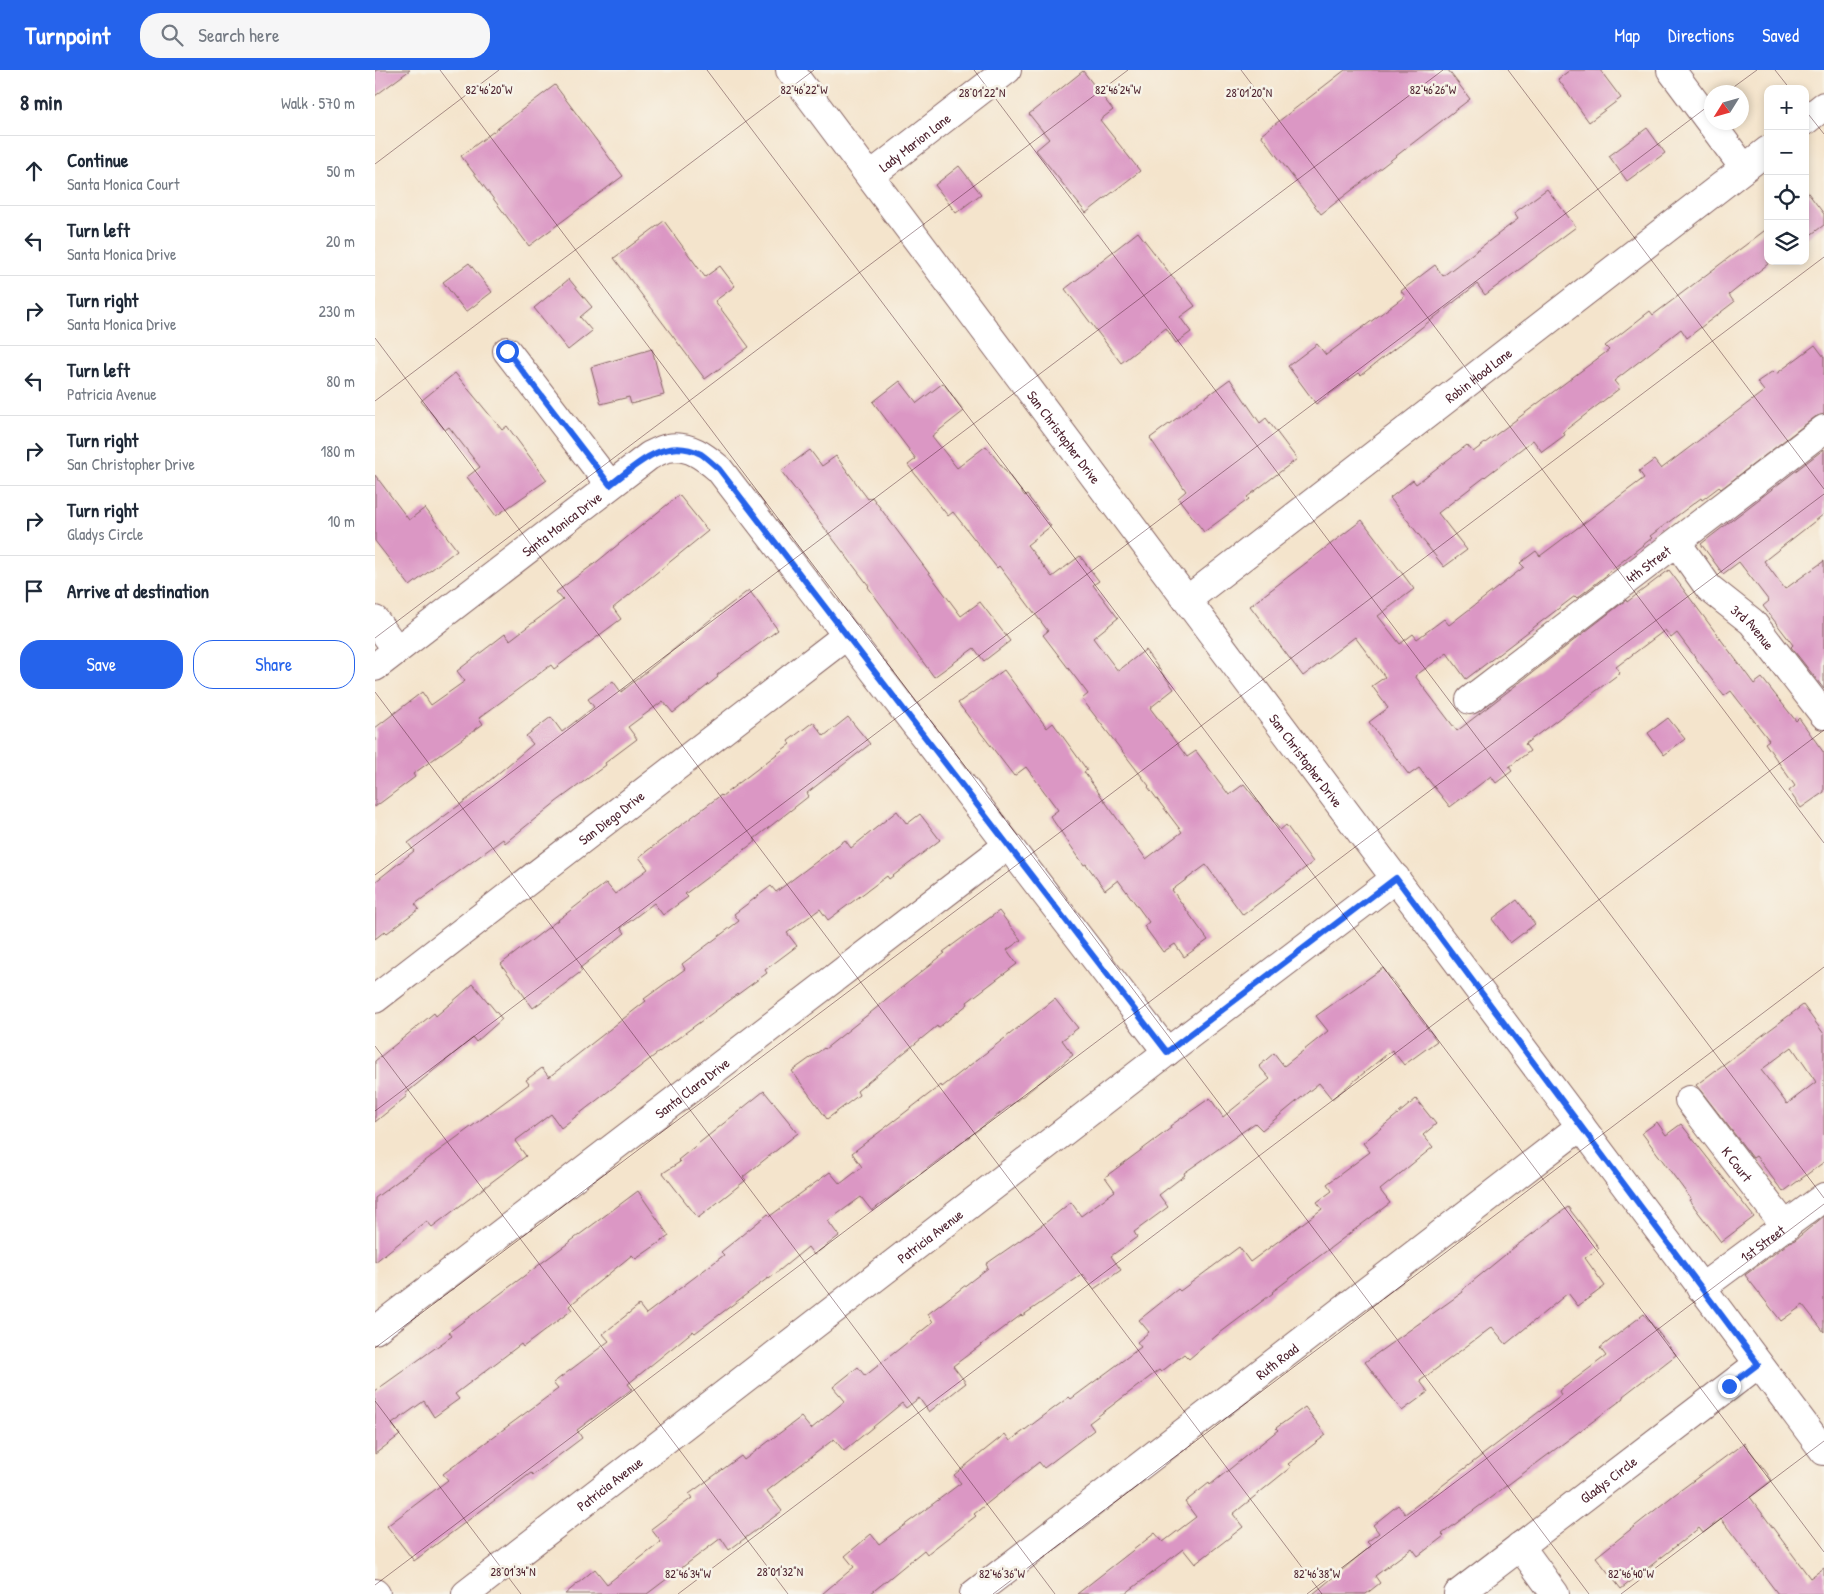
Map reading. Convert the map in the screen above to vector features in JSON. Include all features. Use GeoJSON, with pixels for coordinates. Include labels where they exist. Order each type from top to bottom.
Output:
{"type":"FeatureCollection","features":[{"type":"Feature","properties":{"kind":"street","name":"San Christopher Drive"},"geometry":{"type":"LineString","coordinates":[[791,70],[1824,1451]]}},
{"type":"Feature","properties":{"kind":"street","name":"Lady Marion Lane"},"geometry":{"type":"LineString","coordinates":[[870,176],[1007,70]]}},
{"type":"Feature","properties":{"kind":"street"},"geometry":{"type":"LineString","coordinates":[[1671,70],[1744,168]]}},
{"type":"Feature","properties":{"kind":"street"},"geometry":{"type":"LineString","coordinates":[[1809,117],[1824,106]]}},
{"type":"Feature","properties":{"kind":"street","name":"Robin Hood Lane"},"geometry":{"type":"LineString","coordinates":[[1187,600],[1764,153]]}},
{"type":"Feature","properties":{"kind":"street"},"geometry":{"type":"LineString","coordinates":[[507,351],[610,485]]}},
{"type":"Feature","properties":{"kind":"street","name":"4th Street"},"geometry":{"type":"LineString","coordinates":[[1470,700],[1824,429]]}},
{"type":"Feature","properties":{"kind":"street","name":"Santa Monica Drive"},"geometry":{"type":"LineString","coordinates":[[375,667],[649,456],[669,448],[686,449],[703,455],[719,469],[1167,1052]]}},
{"type":"Feature","properties":{"kind":"street","name":"3rd Avenue"},"geometry":{"type":"LineString","coordinates":[[1677,543],[1709,588],[1753,622],[1824,715]]}},
{"type":"Feature","properties":{"kind":"street"},"geometry":{"type":"LineString","coordinates":[[375,620],[397,650]]}},
{"type":"Feature","properties":{"kind":"street","name":"San Diego Drive"},"geometry":{"type":"LineString","coordinates":[[375,999],[847,635]]}},
{"type":"Feature","properties":{"kind":"street","name":"Santa Clara Drive"},"geometry":{"type":"LineString","coordinates":[[375,1330],[1008,845]]}},
{"type":"Feature","properties":{"kind":"street","name":"Patricia Avenue"},"geometry":{"type":"LineString","coordinates":[[466,1594],[1167,1052],[1396,878]]}},
{"type":"Feature","properties":{"kind":"street","name":"K Court"},"geometry":{"type":"LineString","coordinates":[[1689,1100],[1786,1227]]}},
{"type":"Feature","properties":{"kind":"street","name":"Ruth Road"},"geometry":{"type":"LineString","coordinates":[[974,1594],[1581,1126]]}},
{"type":"Feature","properties":{"kind":"street","name":"1st Street"},"geometry":{"type":"LineString","coordinates":[[1701,1288],[1786,1227],[1824,1197]]}},
{"type":"Feature","properties":{"kind":"street","name":"Gladys Circle"},"geometry":{"type":"LineString","coordinates":[[1458,1594],[1758,1364]]}},
{"type":"Feature","properties":{"kind":"street"},"geometry":{"type":"LineString","coordinates":[[1519,1546],[1555,1594]]}},
{"type":"Feature","properties":{"kind":"building"},"geometry":{"type":"Polygon","coordinates":[[[375,70],[410,70],[375,96],[375,70]]]}},
{"type":"Feature","properties":{"kind":"building"},"geometry":{"type":"Polygon","coordinates":[[[1345,70],[1448,70],[1470,99],[1321,214],[1261,135],[1345,70]]]}},
{"type":"Feature","properties":{"kind":"building"},"geometry":{"type":"Polygon","coordinates":[[[1570,70],[1600,70],[1621,98],[1589,122],[1558,79],[1570,70]]]}},
{"type":"Feature","properties":{"kind":"building"},"geometry":{"type":"Polygon","coordinates":[[[1083,71],[1113,110],[1100,120],[1140,171],[1086,213],[1036,150],[1049,139],[1029,114],[1083,71]]]}},
{"type":"Feature","properties":{"kind":"building"},"geometry":{"type":"Polygon","coordinates":[[[555,85],[623,176],[529,246],[461,156],[555,85]]]}},
{"type":"Feature","properties":{"kind":"building"},"geometry":{"type":"Polygon","coordinates":[[[1647,128],[1665,153],[1627,181],[1609,156],[1647,128]]]}},
{"type":"Feature","properties":{"kind":"building"},"geometry":{"type":"Polygon","coordinates":[[[959,166],[981,194],[956,213],[935,185],[959,166]]]}},
{"type":"Feature","properties":{"kind":"building"},"geometry":{"type":"Polygon","coordinates":[[[1547,189],[1576,227],[1485,295],[1477,284],[1361,375],[1359,373],[1316,404],[1288,366],[1317,344],[1326,355],[1405,296],[1401,291],[1435,265],[1443,276],[1518,219],[1514,213],[1547,189]]]}},
{"type":"Feature","properties":{"kind":"building"},"geometry":{"type":"Polygon","coordinates":[[[1809,194],[1824,214],[1824,225],[1809,236],[1809,194]]]}},
{"type":"Feature","properties":{"kind":"building"},"geometry":{"type":"Polygon","coordinates":[[[664,221],[705,277],[720,266],[735,286],[715,301],[749,347],[705,379],[614,258],[664,221]]]}},
{"type":"Feature","properties":{"kind":"building"},"geometry":{"type":"Polygon","coordinates":[[[1764,231],[1764,265],[1767,265],[1729,295],[1734,302],[1687,338],[1681,329],[1614,381],[1620,388],[1563,432],[1565,435],[1542,452],[1533,440],[1438,513],[1467,550],[1444,567],[1390,498],[1413,480],[1416,484],[1467,445],[1473,452],[1609,350],[1605,346],[1650,311],[1653,315],[1764,231]]]}},
{"type":"Feature","properties":{"kind":"building"},"geometry":{"type":"Polygon","coordinates":[[[1138,232],[1195,306],[1180,317],[1191,332],[1176,343],[1166,328],[1121,363],[1065,289],[1138,232]]]}},
{"type":"Feature","properties":{"kind":"building"},"geometry":{"type":"Polygon","coordinates":[[[469,263],[492,292],[466,312],[443,282],[469,263]]]}},
{"type":"Feature","properties":{"kind":"building"},"geometry":{"type":"Polygon","coordinates":[[[569,279],[592,307],[580,317],[592,331],[568,350],[534,308],[569,279]]]}},
{"type":"Feature","properties":{"kind":"building"},"geometry":{"type":"Polygon","coordinates":[[[1815,345],[1824,357],[1824,414],[1815,417],[1721,489],[1719,487],[1702,500],[1701,498],[1650,536],[1652,538],[1607,575],[1577,598],[1575,596],[1466,679],[1447,653],[1415,676],[1457,731],[1626,600],[1627,602],[1669,570],[1754,684],[1762,678],[1796,721],[1799,718],[1824,753],[1824,792],[1801,808],[1789,791],[1795,786],[1765,743],[1769,740],[1731,691],[1724,696],[1677,633],[1671,638],[1665,630],[1616,667],[1620,673],[1525,744],[1530,751],[1509,767],[1512,771],[1496,783],[1491,776],[1450,807],[1419,768],[1409,775],[1369,722],[1388,708],[1372,686],[1385,677],[1355,637],[1303,676],[1250,606],[1362,520],[1414,589],[1378,616],[1400,644],[1413,634],[1417,639],[1444,619],[1449,625],[1524,567],[1520,563],[1536,551],[1540,556],[1644,478],[1639,471],[1654,460],[1661,469],[1764,391],[1757,382],[1773,371],[1776,374],[1815,345]]]}},
{"type":"Feature","properties":{"kind":"building"},"geometry":{"type":"Polygon","coordinates":[[[652,349],[664,395],[631,404],[629,397],[601,404],[591,367],[652,349]]]}},
{"type":"Feature","properties":{"kind":"building"},"geometry":{"type":"Polygon","coordinates":[[[455,373],[502,430],[507,426],[547,480],[496,516],[467,477],[480,467],[449,427],[445,430],[421,401],[455,373]]]}},
{"type":"Feature","properties":{"kind":"building"},"geometry":{"type":"Polygon","coordinates":[[[1230,379],[1260,423],[1266,418],[1297,459],[1247,497],[1249,499],[1204,532],[1178,498],[1186,491],[1150,438],[1230,379]]]}},
{"type":"Feature","properties":{"kind":"building"},"geometry":{"type":"Polygon","coordinates":[[[900,381],[917,403],[943,383],[964,411],[932,436],[957,468],[986,446],[1051,526],[1027,545],[1052,577],[1080,556],[1099,581],[1093,585],[1118,618],[1093,638],[1118,671],[1145,650],[1174,689],[1150,708],[1187,757],[1196,751],[1229,795],[1244,784],[1280,830],[1286,825],[1313,862],[1243,915],[1206,865],[1172,890],[1208,940],[1184,957],[1175,944],[1163,952],[1144,926],[1149,922],[1118,880],[1105,890],[1086,864],[1084,865],[1050,816],[1058,810],[1026,767],[1014,776],[958,703],[1004,670],[1047,728],[1053,723],[1087,770],[1084,772],[1146,859],[1182,832],[1082,699],[1088,694],[1043,635],[1048,631],[999,566],[997,568],[953,512],[948,516],[908,465],[916,459],[873,402],[900,381]]]}},
{"type":"Feature","properties":{"kind":"building"},"geometry":{"type":"Polygon","coordinates":[[[1824,449],[1824,514],[1764,561],[1785,589],[1824,561],[1824,689],[1791,647],[1793,645],[1763,606],[1769,601],[1739,562],[1723,574],[1701,544],[1824,449]]]}},
{"type":"Feature","properties":{"kind":"building"},"geometry":{"type":"Polygon","coordinates":[[[810,450],[822,466],[836,456],[868,499],[872,497],[961,616],[980,602],[1010,641],[984,661],[974,648],[934,677],[869,586],[781,471],[810,450]]]}},
{"type":"Feature","properties":{"kind":"building"},"geometry":{"type":"Polygon","coordinates":[[[375,475],[409,520],[425,508],[457,550],[410,586],[375,541],[375,475]]]}},
{"type":"Feature","properties":{"kind":"building"},"geometry":{"type":"Polygon","coordinates":[[[679,495],[708,531],[613,608],[621,619],[554,669],[551,665],[479,718],[483,724],[413,774],[415,777],[375,807],[375,728],[422,692],[431,705],[465,681],[457,671],[505,634],[510,640],[563,600],[556,592],[598,561],[679,495]]]}},
{"type":"Feature","properties":{"kind":"building"},"geometry":{"type":"Polygon","coordinates":[[[749,590],[778,630],[717,675],[718,677],[673,713],[663,701],[628,727],[637,739],[605,763],[606,765],[505,843],[503,839],[415,904],[419,909],[387,933],[385,931],[375,939],[375,882],[414,851],[408,843],[469,798],[533,744],[526,736],[551,717],[562,732],[594,707],[588,699],[613,681],[621,692],[749,590]]]}},
{"type":"Feature","properties":{"kind":"building"},"geometry":{"type":"Polygon","coordinates":[[[848,717],[870,744],[807,793],[809,796],[754,839],[756,841],[685,894],[688,897],[663,915],[654,903],[621,928],[625,933],[580,968],[582,971],[533,1008],[501,964],[606,883],[615,894],[648,869],[639,857],[790,744],[788,741],[813,722],[824,736],[848,717]]]}},
{"type":"Feature","properties":{"kind":"building"},"geometry":{"type":"Polygon","coordinates":[[[1668,718],[1685,739],[1664,755],[1648,733],[1668,718]]]}},
{"type":"Feature","properties":{"kind":"building"},"geometry":{"type":"Polygon","coordinates":[[[897,811],[907,824],[920,814],[940,840],[889,879],[887,876],[828,920],[820,909],[787,933],[797,946],[765,970],[767,973],[659,1052],[561,1128],[551,1114],[515,1141],[526,1156],[432,1227],[427,1221],[375,1262],[375,1198],[529,1084],[526,1080],[542,1068],[549,1077],[646,1001],[644,999],[685,969],[682,964],[739,921],[734,914],[771,886],[776,892],[845,840],[851,848],[897,811]]]}},
{"type":"Feature","properties":{"kind":"building"},"geometry":{"type":"Polygon","coordinates":[[[1517,900],[1535,924],[1510,943],[1492,919],[1517,900]]]}},
{"type":"Feature","properties":{"kind":"building"},"geometry":{"type":"Polygon","coordinates":[[[999,911],[1021,940],[1007,950],[1017,964],[857,1091],[859,1095],[827,1119],[792,1071],[825,1049],[945,953],[943,952],[999,911]]]}},
{"type":"Feature","properties":{"kind":"building"},"geometry":{"type":"Polygon","coordinates":[[[1383,968],[1437,1041],[1404,1065],[1392,1050],[1332,1099],[1319,1083],[1262,1130],[1255,1123],[1184,1173],[1185,1175],[1159,1195],[1168,1207],[1134,1232],[1137,1237],[1111,1256],[1121,1270],[1094,1289],[1083,1274],[1021,1315],[953,1366],[966,1383],[929,1412],[919,1398],[906,1408],[902,1403],[844,1451],[834,1439],[767,1491],[782,1511],[729,1550],[721,1538],[647,1594],[565,1594],[595,1569],[607,1584],[661,1542],[651,1529],[692,1498],[689,1494],[741,1456],[744,1460],[801,1417],[811,1429],[845,1401],[833,1387],[858,1367],[865,1376],[933,1322],[928,1314],[988,1268],[986,1264],[1045,1223],[1071,1202],[1081,1216],[1115,1191],[1105,1177],[1171,1128],[1170,1126],[1210,1098],[1223,1117],[1270,1079],[1259,1066],[1274,1053],[1284,1066],[1328,1031],[1316,1016],[1383,968]]]}},
{"type":"Feature","properties":{"kind":"building"},"geometry":{"type":"Polygon","coordinates":[[[473,984],[502,1019],[476,1042],[473,1038],[405,1094],[407,1096],[375,1122],[375,1061],[434,1013],[436,1016],[473,984]]]}},
{"type":"Feature","properties":{"kind":"building"},"geometry":{"type":"Polygon","coordinates":[[[1055,999],[1078,1028],[1062,1040],[1073,1055],[1033,1088],[872,1211],[861,1197],[828,1221],[839,1236],[814,1255],[808,1247],[769,1279],[695,1333],[693,1331],[628,1384],[632,1389],[577,1430],[582,1438],[533,1475],[531,1473],[414,1561],[387,1526],[448,1480],[443,1474],[558,1389],[553,1383],[609,1341],[603,1334],[639,1305],[646,1314],[724,1255],[721,1252],[768,1214],[770,1216],[830,1172],[840,1184],[862,1167],[852,1153],[941,1085],[942,1087],[1055,999]]]}},
{"type":"Feature","properties":{"kind":"building"},"geometry":{"type":"Polygon","coordinates":[[[1803,1005],[1824,1034],[1824,1162],[1783,1192],[1756,1156],[1753,1158],[1696,1085],[1803,1005]],[[1792,1047],[1761,1070],[1787,1104],[1816,1082],[1792,1047]]]}},
{"type":"Feature","properties":{"kind":"building"},"geometry":{"type":"Polygon","coordinates":[[[764,1091],[798,1133],[743,1177],[746,1180],[698,1218],[663,1173],[680,1162],[678,1160],[764,1091]]]}},
{"type":"Feature","properties":{"kind":"building"},"geometry":{"type":"Polygon","coordinates":[[[1416,1099],[1436,1124],[1423,1135],[1433,1147],[1380,1190],[1390,1203],[1272,1292],[1189,1359],[1184,1354],[1161,1372],[1159,1370],[1089,1423],[1094,1430],[1044,1468],[1039,1462],[974,1514],[976,1516],[927,1554],[924,1550],[870,1594],[822,1594],[854,1567],[845,1556],[871,1534],[879,1544],[961,1483],[954,1475],[1005,1434],[1010,1441],[1141,1347],[1137,1342],[1149,1332],[1139,1320],[1178,1289],[1180,1291],[1239,1247],[1250,1262],[1322,1209],[1317,1202],[1332,1191],[1327,1184],[1370,1152],[1363,1143],[1416,1099]]]}},
{"type":"Feature","properties":{"kind":"building"},"geometry":{"type":"Polygon","coordinates":[[[1657,1122],[1666,1135],[1681,1124],[1754,1217],[1721,1242],[1642,1133],[1657,1122]]]}},
{"type":"Feature","properties":{"kind":"building"},"geometry":{"type":"Polygon","coordinates":[[[638,1191],[669,1236],[636,1259],[632,1255],[569,1306],[572,1310],[523,1347],[521,1344],[455,1394],[459,1399],[434,1417],[424,1401],[392,1424],[400,1435],[375,1454],[375,1391],[452,1336],[449,1332],[638,1191]]]}},
{"type":"Feature","properties":{"kind":"building"},"geometry":{"type":"Polygon","coordinates":[[[1568,1207],[1599,1248],[1585,1258],[1605,1286],[1578,1306],[1568,1293],[1506,1344],[1492,1327],[1420,1381],[1428,1392],[1402,1411],[1365,1362],[1463,1292],[1462,1290],[1516,1246],[1568,1207]]]}},
{"type":"Feature","properties":{"kind":"building"},"geometry":{"type":"Polygon","coordinates":[[[1824,1216],[1824,1332],[1803,1305],[1781,1321],[1745,1275],[1795,1240],[1824,1216]]]}},
{"type":"Feature","properties":{"kind":"building"},"geometry":{"type":"Polygon","coordinates":[[[1644,1314],[1676,1355],[1623,1396],[1624,1398],[1442,1534],[1444,1536],[1418,1556],[1412,1548],[1375,1576],[1380,1583],[1366,1594],[1313,1594],[1371,1546],[1367,1542],[1379,1533],[1373,1525],[1398,1505],[1405,1514],[1561,1395],[1559,1391],[1606,1356],[1600,1348],[1644,1314]]]}},
{"type":"Feature","properties":{"kind":"building"},"geometry":{"type":"Polygon","coordinates":[[[1305,1407],[1326,1435],[1288,1464],[1291,1467],[1233,1514],[1243,1527],[1195,1564],[1183,1549],[1125,1594],[1077,1594],[1155,1533],[1163,1542],[1196,1517],[1185,1502],[1209,1483],[1210,1485],[1278,1430],[1276,1428],[1305,1407]]]}},
{"type":"Feature","properties":{"kind":"building"},"geometry":{"type":"Polygon","coordinates":[[[1744,1443],[1772,1480],[1750,1497],[1810,1578],[1824,1568],[1824,1594],[1778,1594],[1721,1519],[1703,1533],[1699,1528],[1621,1589],[1596,1557],[1674,1495],[1744,1443]]]}},
{"type":"Feature","properties":{"kind":"route"},"geometry":{"type":"LineString","coordinates":[[507,351],[610,485],[649,456],[669,448],[686,449],[703,455],[719,469],[1167,1052],[1396,878],[1758,1364],[1729,1386]]}}]}
